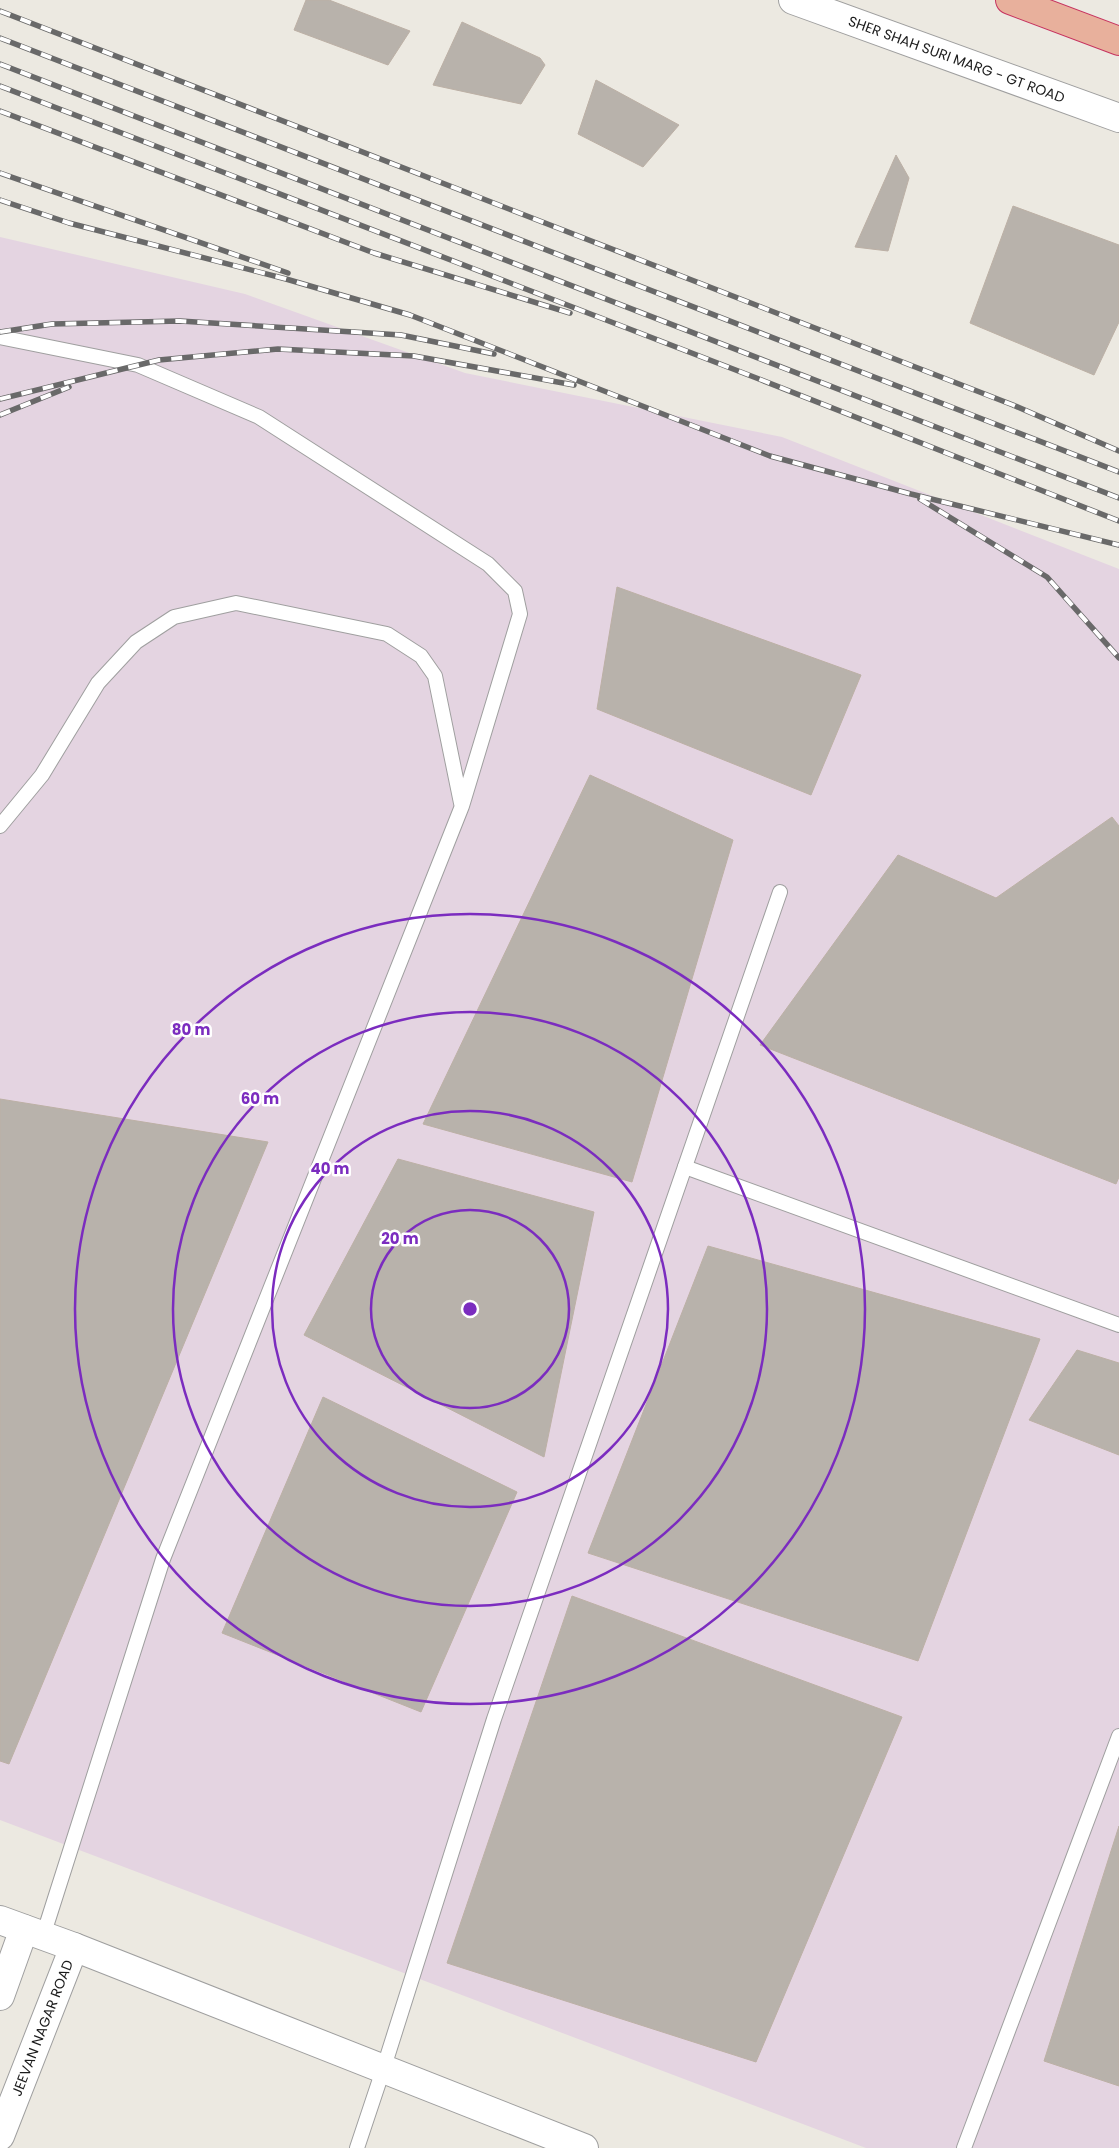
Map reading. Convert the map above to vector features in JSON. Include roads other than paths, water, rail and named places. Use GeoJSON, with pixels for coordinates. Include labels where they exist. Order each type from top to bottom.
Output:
{"type":"FeatureCollection","features":[{"type":"Feature","properties":{"kind":"highway"},"geometry":{"type":"LineString","coordinates":[[1010,0],[1119,40]]}},
{"type":"Feature","properties":{"kind":"street","name":"SHER SHAH SURI MARG - GT ROAD"},"geometry":{"type":"LineString","coordinates":[[793,0],[1119,118]]}},
{"type":"Feature","properties":{"kind":"street"},"geometry":{"type":"LineString","coordinates":[[0,1996],[22,1928],[74,1946],[584,2148]]}},
{"type":"Feature","properties":{"kind":"street","name":"JEEVAN NAGAR ROAD"},"geometry":{"type":"LineString","coordinates":[[0,2136],[74,1946]]}},
{"type":"Feature","properties":{"kind":"lane"},"geometry":{"type":"LineString","coordinates":[[0,337],[138,365],[259,417],[488,564],[515,590],[520,614],[462,806],[163,1559],[22,1928]]}},
{"type":"Feature","properties":{"kind":"lane"},"geometry":{"type":"LineString","coordinates":[[0,826],[42,775],[98,683],[136,642],[174,617],[236,603],[387,634],[421,656],[435,676],[462,806]]}},
{"type":"Feature","properties":{"kind":"lane"},"geometry":{"type":"LineString","coordinates":[[356,2148],[383,2070],[494,1719],[780,892]]}},
{"type":"Feature","properties":{"kind":"lane"},"geometry":{"type":"LineString","coordinates":[[685,1167],[1119,1325]]}},
{"type":"Feature","properties":{"kind":"lane"},"geometry":{"type":"LineString","coordinates":[[964,2148],[1119,1736]]}},
{"type":"Feature","properties":{"kind":"railway"},"geometry":{"type":"LineString","coordinates":[[0,11],[1013,405],[1119,451]]}},
{"type":"Feature","properties":{"kind":"railway"},"geometry":{"type":"LineString","coordinates":[[0,38],[1119,472]]}},
{"type":"Feature","properties":{"kind":"railway"},"geometry":{"type":"LineString","coordinates":[[0,64],[1119,498]]}},
{"type":"Feature","properties":{"kind":"railway"},"geometry":{"type":"LineString","coordinates":[[0,86],[759,379],[1119,521]]}},
{"type":"Feature","properties":{"kind":"railway"},"geometry":{"type":"LineString","coordinates":[[0,111],[374,253],[570,313]]}},
{"type":"Feature","properties":{"kind":"railway"},"geometry":{"type":"LineString","coordinates":[[0,173],[288,273]]}},
{"type":"Feature","properties":{"kind":"railway"},"geometry":{"type":"LineString","coordinates":[[0,200],[69,223],[286,279],[410,315],[770,456],[911,494],[1119,545]]}},
{"type":"Feature","properties":{"kind":"railway"},"geometry":{"type":"LineString","coordinates":[[0,332],[52,324],[180,321],[401,335],[494,354]]}},
{"type":"Feature","properties":{"kind":"railway"},"geometry":{"type":"LineString","coordinates":[[0,399],[159,360],[278,349],[414,356],[574,385]]}},
{"type":"Feature","properties":{"kind":"railway"},"geometry":{"type":"LineString","coordinates":[[0,415],[69,387]]}},
{"type":"Feature","properties":{"kind":"railway"},"geometry":{"type":"LineString","coordinates":[[920,499],[1047,577],[1119,658]]}}]}
